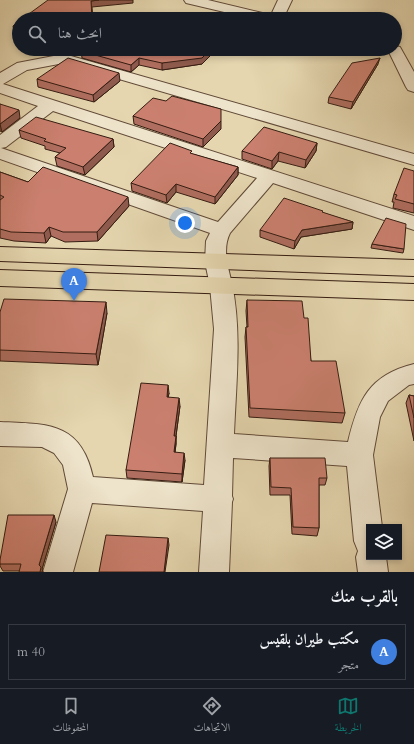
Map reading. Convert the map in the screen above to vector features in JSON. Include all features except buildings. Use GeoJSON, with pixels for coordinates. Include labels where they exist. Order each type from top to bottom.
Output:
{"type":"FeatureCollection","features":[{"type":"Feature","properties":{"kind":"main road"},"geometry":{"type":"LineString","coordinates":[[0,254],[414,292]]}},
{"type":"Feature","properties":{"kind":"main road"},"geometry":{"type":"LineString","coordinates":[[1,281],[414,268]]}},
{"type":"Feature","properties":{"kind":"street"},"geometry":{"type":"LineString","coordinates":[[191,0],[242,12]]}},
{"type":"Feature","properties":{"kind":"street"},"geometry":{"type":"LineString","coordinates":[[279,12],[285,0]]}},
{"type":"Feature","properties":{"kind":"street"},"geometry":{"type":"LineString","coordinates":[[402,52],[414,55]]}},
{"type":"Feature","properties":{"kind":"street"},"geometry":{"type":"LineString","coordinates":[[397,56],[414,87]]}},
{"type":"Feature","properties":{"kind":"street"},"geometry":{"type":"LineString","coordinates":[[0,80],[22,66],[64,58],[414,160]]}},
{"type":"Feature","properties":{"kind":"street"},"geometry":{"type":"LineString","coordinates":[[0,88],[268,177],[414,223]]}},
{"type":"Feature","properties":{"kind":"street"},"geometry":{"type":"LineString","coordinates":[[0,143],[50,104]]}},
{"type":"Feature","properties":{"kind":"street"},"geometry":{"type":"LineString","coordinates":[[0,153],[222,230]]}},
{"type":"Feature","properties":{"kind":"street"},"geometry":{"type":"LineString","coordinates":[[214,572],[219,499],[220,445],[226,329],[216,242],[222,230],[268,177]]}},
{"type":"Feature","properties":{"kind":"street"},"geometry":{"type":"LineString","coordinates":[[367,524],[359,455],[367,417],[379,394],[402,377],[414,374]]}},
{"type":"Feature","properties":{"kind":"street"},"geometry":{"type":"LineString","coordinates":[[0,434],[45,436],[64,445],[76,461],[82,489],[58,572]]}},
{"type":"Feature","properties":{"kind":"street"},"geometry":{"type":"LineString","coordinates":[[220,445],[359,455]]}},
{"type":"Feature","properties":{"kind":"street"},"geometry":{"type":"LineString","coordinates":[[82,489],[219,499]]}},
{"type":"Feature","properties":{"kind":"street"},"geometry":{"type":"LineString","coordinates":[[371,560],[373,572]]}},
{"type":"Feature","properties":{"kind":"place","name":"مكتب طيران بلقيس"},"geometry":{"type":"Point","coordinates":[74,301]}}]}
